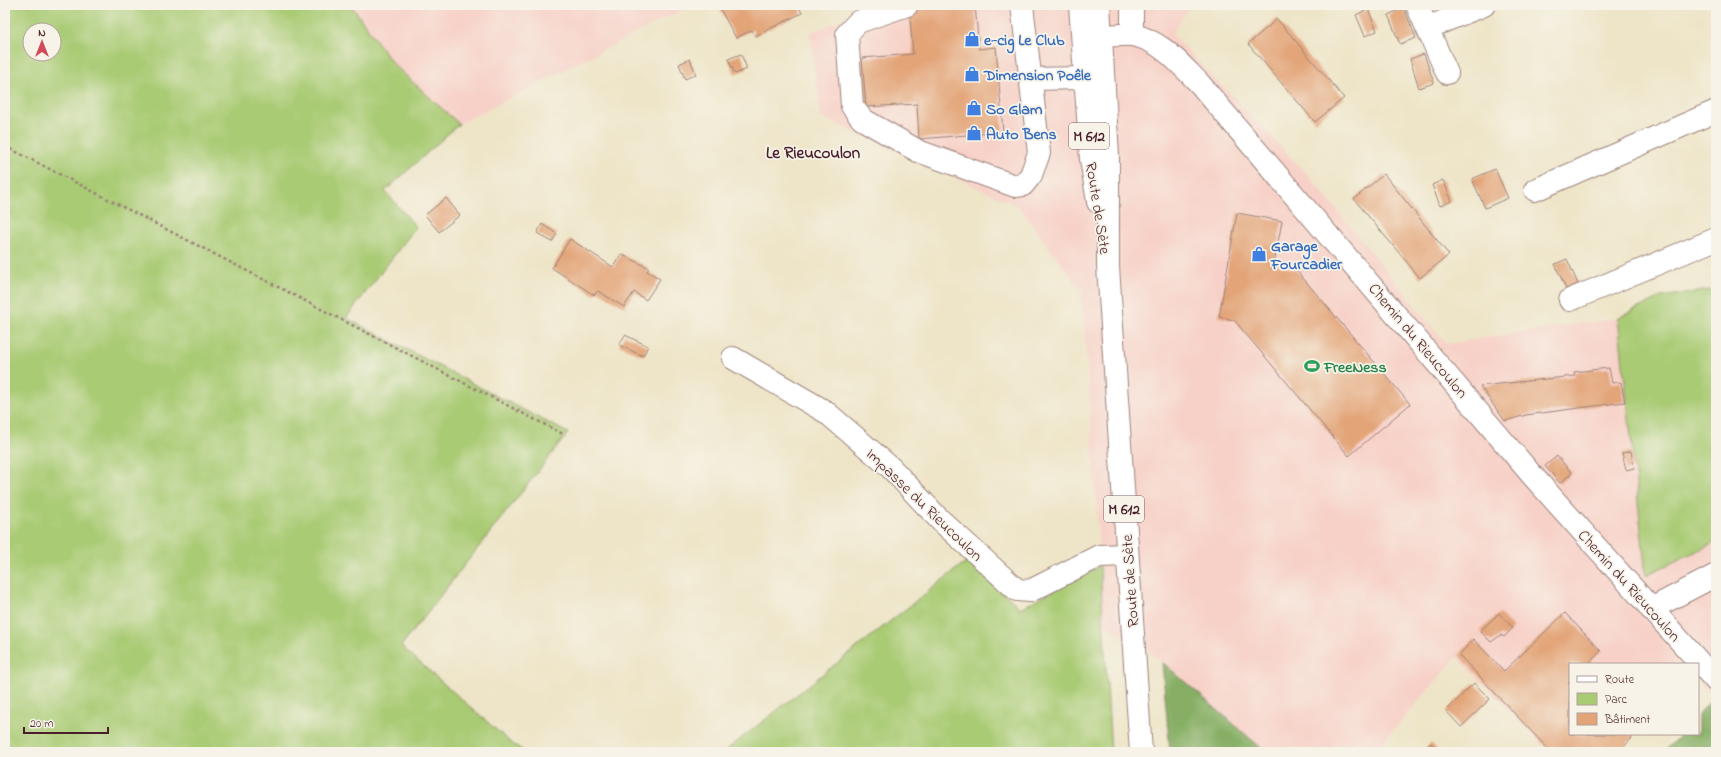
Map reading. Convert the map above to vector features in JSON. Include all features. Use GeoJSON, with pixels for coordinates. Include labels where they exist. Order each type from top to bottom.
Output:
{"type":"FeatureCollection","features":[{"type":"Feature","properties":{"kind":"street"},"geometry":{"type":"LineString","coordinates":[[907,5],[858,22],[847,34],[852,106],[862,119],[918,151],[1015,186],[1023,185],[1031,175],[1039,153],[1022,5]]}},
{"type":"Feature","properties":{"kind":"street","name":"Route de Sète"},"geometry":{"type":"LineString","coordinates":[[1080,5],[1091,159],[1108,267]]}},
{"type":"Feature","properties":{"kind":"street","name":"Route de Sète"},"geometry":{"type":"LineString","coordinates":[[1100,5],[1108,156],[1108,267],[1141,752]]}},
{"type":"Feature","properties":{"kind":"street"},"geometry":{"type":"LineString","coordinates":[[1132,5],[1132,35]]}},
{"type":"Feature","properties":{"kind":"street"},"geometry":{"type":"LineString","coordinates":[[1417,5],[1447,73]]}},
{"type":"Feature","properties":{"kind":"street"},"geometry":{"type":"LineString","coordinates":[[1427,28],[1484,5]]}},
{"type":"Feature","properties":{"kind":"street","name":"Chemin du Rieucoulon"},"geometry":{"type":"LineString","coordinates":[[1102,36],[1132,35],[1146,40],[1167,51],[1199,83],[1531,474],[1651,609],[1712,673]]}},
{"type":"Feature","properties":{"kind":"street"},"geometry":{"type":"LineString","coordinates":[[1030,79],[1085,78]]}},
{"type":"Feature","properties":{"kind":"street"},"geometry":{"type":"LineString","coordinates":[[1535,190],[1716,111]]}},
{"type":"Feature","properties":{"kind":"street"},"geometry":{"type":"LineString","coordinates":[[1570,300],[1716,239]]}},
{"type":"Feature","properties":{"kind":"street","name":"Impasse du Rieucoulon"},"geometry":{"type":"LineString","coordinates":[[732,358],[826,412],[892,468],[940,520],[1016,590],[1030,591],[1099,556],[1127,555]]}},
{"type":"Feature","properties":{"kind":"street"},"geometry":{"type":"LineString","coordinates":[[1651,609],[1716,575]]}},
{"type":"Feature","properties":{"kind":"path"},"geometry":{"type":"LineString","coordinates":[[5,146],[565,436]]}},
{"type":"Feature","properties":{"kind":"shaded area"},"geometry":{"type":"Polygon","coordinates":[[[351,5],[691,5],[459,124],[393,64],[351,5]]]}},
{"type":"Feature","properties":{"kind":"shaded area"},"geometry":{"type":"Polygon","coordinates":[[[877,5],[1190,5],[1172,34],[1311,178],[1446,344],[1618,318],[1646,575],[1716,542],[1716,701],[1699,683],[1699,663],[1569,663],[1569,735],[1635,735],[1619,752],[1550,752],[1457,657],[1374,752],[1266,752],[1162,662],[1104,623],[1082,291],[1018,206],[821,117],[810,33],[877,5]]]}},
{"type":"Feature","properties":{"kind":"green space"},"geometry":{"type":"Polygon","coordinates":[[[5,5],[351,5],[393,64],[459,124],[385,191],[416,227],[346,318],[568,433],[401,646],[510,742],[525,752],[5,752],[5,5]]]}},
{"type":"Feature","properties":{"kind":"green space"},"geometry":{"type":"Polygon","coordinates":[[[1716,289],[1716,542],[1646,575],[1618,318],[1661,297],[1716,289]]]}},
{"type":"Feature","properties":{"kind":"green space"},"geometry":{"type":"Polygon","coordinates":[[[968,560],[1020,608],[1100,566],[1111,752],[724,752],[968,560]]]}},
{"type":"Feature","properties":{"kind":"green space"},"geometry":{"type":"Polygon","coordinates":[[[1162,662],[1266,752],[1170,752],[1162,662]]]}},
{"type":"Feature","properties":{"kind":"green space"},"geometry":{"type":"Polygon","coordinates":[[[1713,698],[1716,701],[1716,752],[1664,752],[1680,735],[1699,735],[1699,714],[1713,698]]]}},
{"type":"Feature","properties":{"kind":"building"},"geometry":{"type":"Polygon","coordinates":[[[728,5],[798,5],[802,13],[755,36],[752,30],[736,38],[720,9],[728,5]]]}},
{"type":"Feature","properties":{"kind":"building"},"geometry":{"type":"Polygon","coordinates":[[[975,5],[979,49],[996,47],[1003,132],[919,139],[917,104],[866,107],[862,58],[913,54],[909,6],[975,5]]]}},
{"type":"Feature","properties":{"kind":"building"},"geometry":{"type":"Polygon","coordinates":[[[1404,8],[1416,38],[1400,44],[1388,15],[1404,8]]]}},
{"type":"Feature","properties":{"kind":"building"},"geometry":{"type":"Polygon","coordinates":[[[1368,9],[1377,31],[1365,36],[1356,15],[1368,9]]]}},
{"type":"Feature","properties":{"kind":"building"},"geometry":{"type":"Polygon","coordinates":[[[1277,19],[1344,98],[1315,122],[1248,44],[1277,19]]]}},
{"type":"Feature","properties":{"kind":"building"},"geometry":{"type":"Polygon","coordinates":[[[741,54],[747,69],[735,74],[728,59],[741,54]]]}},
{"type":"Feature","properties":{"kind":"building"},"geometry":{"type":"Polygon","coordinates":[[[1424,54],[1434,83],[1419,88],[1410,59],[1424,54]]]}},
{"type":"Feature","properties":{"kind":"building"},"geometry":{"type":"Polygon","coordinates":[[[690,59],[696,74],[685,79],[679,64],[690,59]]]}},
{"type":"Feature","properties":{"kind":"building"},"geometry":{"type":"Polygon","coordinates":[[[1495,169],[1508,198],[1485,208],[1472,179],[1495,169]]]}},
{"type":"Feature","properties":{"kind":"building"},"geometry":{"type":"Polygon","coordinates":[[[1384,174],[1449,255],[1420,278],[1354,199],[1384,174]]]}},
{"type":"Feature","properties":{"kind":"building"},"geometry":{"type":"Polygon","coordinates":[[[1443,180],[1452,201],[1440,206],[1432,185],[1443,180]]]}},
{"type":"Feature","properties":{"kind":"building"},"geometry":{"type":"Polygon","coordinates":[[[446,198],[460,215],[439,232],[425,215],[446,198]]]}},
{"type":"Feature","properties":{"kind":"building"},"geometry":{"type":"Polygon","coordinates":[[[1237,213],[1282,221],[1274,264],[1296,270],[1410,404],[1349,456],[1234,320],[1219,317],[1237,213]]]}},
{"type":"Feature","properties":{"kind":"building"},"geometry":{"type":"Polygon","coordinates":[[[542,224],[557,234],[552,242],[537,233],[542,224]]]}},
{"type":"Feature","properties":{"kind":"building"},"geometry":{"type":"Polygon","coordinates":[[[570,239],[613,267],[621,254],[649,268],[647,271],[660,279],[646,300],[634,292],[624,307],[598,291],[594,295],[552,268],[570,239]]]}},
{"type":"Feature","properties":{"kind":"building"},"geometry":{"type":"Polygon","coordinates":[[[1567,259],[1578,284],[1566,289],[1555,264],[1567,259]]]}},
{"type":"Feature","properties":{"kind":"building"},"geometry":{"type":"Polygon","coordinates":[[[625,335],[648,346],[643,356],[619,345],[625,335]]]}},
{"type":"Feature","properties":{"kind":"building"},"geometry":{"type":"Polygon","coordinates":[[[1609,368],[1612,383],[1621,382],[1625,402],[1526,415],[1505,421],[1480,386],[1575,376],[1574,372],[1609,368]]]}},
{"type":"Feature","properties":{"kind":"building"},"geometry":{"type":"Polygon","coordinates":[[[1631,451],[1634,468],[1626,470],[1622,453],[1631,451]]]}},
{"type":"Feature","properties":{"kind":"building"},"geometry":{"type":"Polygon","coordinates":[[[1557,456],[1572,473],[1560,483],[1545,466],[1557,456]]]}},
{"type":"Feature","properties":{"kind":"building"},"geometry":{"type":"Polygon","coordinates":[[[1499,613],[1513,628],[1504,637],[1501,635],[1491,642],[1480,631],[1499,613]]]}},
{"type":"Feature","properties":{"kind":"building"},"geometry":{"type":"Polygon","coordinates":[[[1565,613],[1601,651],[1589,663],[1569,663],[1569,735],[1631,735],[1633,737],[1619,752],[1551,752],[1459,655],[1473,639],[1504,671],[1565,613]]]}},
{"type":"Feature","properties":{"kind":"building"},"geometry":{"type":"Polygon","coordinates":[[[1474,683],[1490,699],[1461,727],[1446,711],[1474,683]]]}},
{"type":"Feature","properties":{"kind":"building"},"geometry":{"type":"Polygon","coordinates":[[[1431,743],[1439,752],[1421,752],[1431,743]]]}},
{"type":"Feature","properties":{"kind":"place","name":"e-cig Le Club"},"geometry":{"type":"Point","coordinates":[972,39]}},
{"type":"Feature","properties":{"kind":"place","name":"Dimension Poêle"},"geometry":{"type":"Point","coordinates":[972,74]}},
{"type":"Feature","properties":{"kind":"place","name":"So Glam"},"geometry":{"type":"Point","coordinates":[974,108]}},
{"type":"Feature","properties":{"kind":"place","name":"Auto Bens"},"geometry":{"type":"Point","coordinates":[974,133]}},
{"type":"Feature","properties":{"kind":"place","name":"Garage Fourcadier"},"geometry":{"type":"Point","coordinates":[1259,254]}},
{"type":"Feature","properties":{"kind":"place","name":"FreeNess"},"geometry":{"type":"Point","coordinates":[1312,366]}},
{"type":"Feature","properties":{"kind":"district","name":"Le Rieucoulon"},"geometry":{"type":"Point","coordinates":[813,152]}}]}
